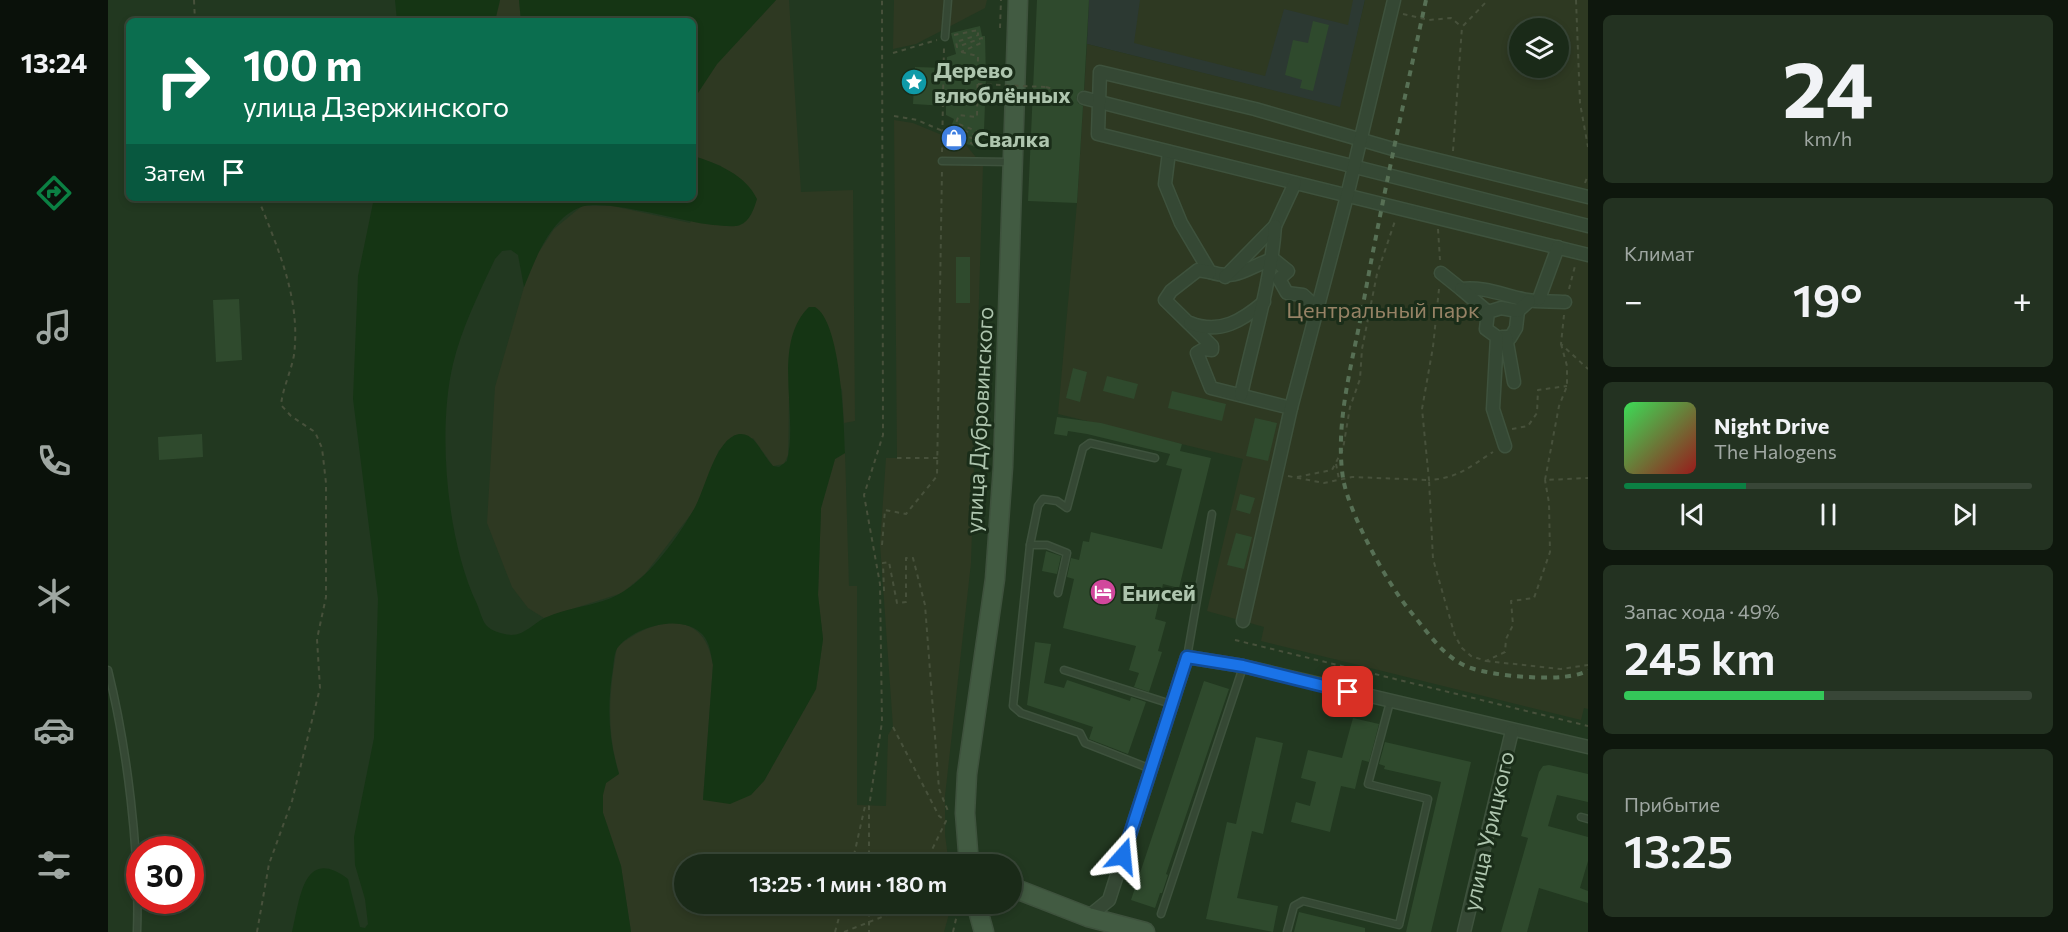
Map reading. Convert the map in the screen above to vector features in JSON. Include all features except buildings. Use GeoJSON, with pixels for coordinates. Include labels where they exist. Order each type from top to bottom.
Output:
{"type":"FeatureCollection","features":[{"type":"Feature","properties":{"kind":"main road","name":"улица Дубровинского"},"geometry":{"type":"LineString","coordinates":[[968,854],[967,774],[995,579],[1002,478],[1018,0]]}},
{"type":"Feature","properties":{"kind":"main road"},"geometry":{"type":"LineString","coordinates":[[967,839],[976,854]]}},
{"type":"Feature","properties":{"kind":"main road"},"geometry":{"type":"LineString","coordinates":[[1022,893],[1085,925],[1145,932]]}},
{"type":"Feature","properties":{"kind":"main road"},"geometry":{"type":"LineString","coordinates":[[979,914],[984,932]]}},
{"type":"Feature","properties":{"kind":"street"},"geometry":{"type":"LineString","coordinates":[[1243,621],[1291,408],[1347,196],[1393,6]]}},
{"type":"Feature","properties":{"kind":"street"},"geometry":{"type":"LineString","coordinates":[[1588,197],[1360,140],[1255,109],[1100,72],[1098,134],[1588,255]]}},
{"type":"Feature","properties":{"kind":"street"},"geometry":{"type":"LineString","coordinates":[[1084,98],[1588,226]]}},
{"type":"Feature","properties":{"kind":"street"},"geometry":{"type":"LineString","coordinates":[[1169,152],[1165,184],[1181,223],[1210,272]]}},
{"type":"Feature","properties":{"kind":"street"},"geometry":{"type":"LineString","coordinates":[[1225,277],[1275,226],[1295,183]]}},
{"type":"Feature","properties":{"kind":"street"},"geometry":{"type":"LineString","coordinates":[[1241,395],[1254,333],[1265,301],[1273,258],[1275,226]]}},
{"type":"Feature","properties":{"kind":"street"},"geometry":{"type":"LineString","coordinates":[[1488,312],[1501,308],[1518,311],[1534,300],[1558,247]]}},
{"type":"Feature","properties":{"kind":"street"},"geometry":{"type":"LineString","coordinates":[[1273,258],[1288,271],[1279,279],[1287,293],[1303,295],[1316,307]]}},
{"type":"Feature","properties":{"kind":"street"},"geometry":{"type":"LineString","coordinates":[[1273,258],[1253,266],[1242,274],[1225,277],[1198,270],[1170,291],[1165,300],[1212,346],[1212,350],[1197,353],[1211,388],[1291,408]]}},
{"type":"Feature","properties":{"kind":"street"},"geometry":{"type":"LineString","coordinates":[[1441,273],[1488,312]]}},
{"type":"Feature","properties":{"kind":"street"},"geometry":{"type":"LineString","coordinates":[[1461,289],[1475,287],[1534,300],[1565,302]]}},
{"type":"Feature","properties":{"kind":"street"},"geometry":{"type":"LineString","coordinates":[[1189,323],[1195,325],[1240,322],[1265,301]]}},
{"type":"Feature","properties":{"kind":"street"},"geometry":{"type":"LineString","coordinates":[[1488,312],[1486,329],[1502,337],[1510,338],[1516,328],[1518,311]]}},
{"type":"Feature","properties":{"kind":"street"},"geometry":{"type":"LineString","coordinates":[[1502,337],[1494,374],[1493,409],[1505,446]]}},
{"type":"Feature","properties":{"kind":"street"},"geometry":{"type":"LineString","coordinates":[[1494,374],[1513,376],[1502,337]]}},
{"type":"Feature","properties":{"kind":"street"},"geometry":{"type":"LineString","coordinates":[[1085,925],[1109,900],[1187,657],[1243,666],[1588,747]]}},
{"type":"Feature","properties":{"kind":"street","name":"улица Урицкого"},"geometry":{"type":"LineString","coordinates":[[1464,932],[1512,731]]}},
{"type":"Feature","properties":{"kind":"lane"},"geometry":{"type":"LineString","coordinates":[[945,37],[948,0]]}},
{"type":"Feature","properties":{"kind":"lane"},"geometry":{"type":"LineString","coordinates":[[942,161],[1013,162]]}},
{"type":"Feature","properties":{"kind":"lane"},"geometry":{"type":"LineString","coordinates":[[1151,769],[1085,743],[1080,733],[1021,713],[1013,706],[1030,545],[1038,506],[1043,499],[1057,501],[1067,508],[1083,448],[1090,442],[1155,458]]}},
{"type":"Feature","properties":{"kind":"lane"},"geometry":{"type":"LineString","coordinates":[[1187,657],[1212,514]]}},
{"type":"Feature","properties":{"kind":"lane"},"geometry":{"type":"LineString","coordinates":[[1030,545],[1047,545],[1067,553],[1058,594]]}},
{"type":"Feature","properties":{"kind":"lane"},"geometry":{"type":"LineString","coordinates":[[1161,914],[1243,666]]}},
{"type":"Feature","properties":{"kind":"lane"},"geometry":{"type":"LineString","coordinates":[[108,670],[116,702],[135,841],[137,932]]}},
{"type":"Feature","properties":{"kind":"lane"},"geometry":{"type":"LineString","coordinates":[[1064,670],[1172,705]]}},
{"type":"Feature","properties":{"kind":"lane"},"geometry":{"type":"LineString","coordinates":[[1287,932],[1294,906],[1303,902],[1399,925],[1428,799],[1368,784],[1390,702]]}},
{"type":"Feature","properties":{"kind":"lane"},"geometry":{"type":"LineString","coordinates":[[1581,817],[1588,819]]}},
{"type":"Feature","properties":{"kind":"path"},"geometry":{"type":"LineString","coordinates":[[194,0],[195,18]]}},
{"type":"Feature","properties":{"kind":"path"},"geometry":{"type":"LineString","coordinates":[[869,854],[869,807],[882,722],[880,584],[864,495],[883,435],[882,0]]}},
{"type":"Feature","properties":{"kind":"path"},"geometry":{"type":"LineString","coordinates":[[1000,28],[1001,0]]}},
{"type":"Feature","properties":{"kind":"path"},"geometry":{"type":"LineString","coordinates":[[1452,163],[1462,27],[1488,0]]}},
{"type":"Feature","properties":{"kind":"path"},"geometry":{"type":"LineString","coordinates":[[1576,0],[1580,103],[1588,147]]}},
{"type":"Feature","properties":{"kind":"path"},"geometry":{"type":"LineString","coordinates":[[1393,6],[1421,19],[1451,18],[1462,27]]}},
{"type":"Feature","properties":{"kind":"path"},"geometry":{"type":"LineString","coordinates":[[893,53],[945,37],[978,30],[978,35],[957,42],[957,47],[982,38],[981,43],[961,52],[978,56],[977,117],[959,115],[956,123],[979,132],[978,136],[955,127],[953,130],[974,139],[973,144],[917,120],[894,116]]}},
{"type":"Feature","properties":{"kind":"path"},"geometry":{"type":"LineString","coordinates":[[882,545],[885,510],[906,514],[937,477],[945,37]]}},
{"type":"Feature","properties":{"kind":"path"},"geometry":{"type":"LineString","coordinates":[[978,84],[1046,87],[1084,98]]}},
{"type":"Feature","properties":{"kind":"path"},"geometry":{"type":"LineString","coordinates":[[257,932],[269,864],[292,801],[320,688],[316,639],[326,597],[326,483],[322,448],[315,432],[291,416],[281,405],[283,386],[294,356],[294,320],[290,278],[259,201]]}},
{"type":"Feature","properties":{"kind":"path"},"geometry":{"type":"LineString","coordinates":[[1294,478],[1332,470],[1343,449],[1350,407],[1360,379],[1362,350],[1377,274],[1398,208]]}},
{"type":"Feature","properties":{"kind":"path"},"geometry":{"type":"LineString","coordinates":[[1438,218],[1441,273],[1434,347],[1422,410],[1429,480],[1433,560],[1455,636],[1462,648],[1471,656],[1486,661],[1561,669],[1588,665]]}},
{"type":"Feature","properties":{"kind":"path"},"geometry":{"type":"LineString","coordinates":[[1486,661],[1505,652],[1506,639],[1513,626],[1511,601],[1534,598],[1550,552],[1549,503],[1545,480],[1558,406],[1567,386],[1567,366],[1561,344]]}},
{"type":"Feature","properties":{"kind":"path"},"geometry":{"type":"LineString","coordinates":[[897,458],[938,458]]}},
{"type":"Feature","properties":{"kind":"path"},"geometry":{"type":"LineString","coordinates":[[1336,464],[1339,480]]}},
{"type":"Feature","properties":{"kind":"path"},"geometry":{"type":"LineString","coordinates":[[1277,474],[1324,483],[1352,477],[1429,480]]}},
{"type":"Feature","properties":{"kind":"path"},"geometry":{"type":"LineString","coordinates":[[1545,480],[1588,478]]}},
{"type":"Feature","properties":{"kind":"path"},"geometry":{"type":"LineString","coordinates":[[884,591],[882,563],[889,562],[897,603],[906,602],[906,558],[913,558],[925,605],[939,789],[948,811]]}},
{"type":"Feature","properties":{"kind":"path"},"geometry":{"type":"LineString","coordinates":[[1235,640],[1588,726]]}},
{"type":"Feature","properties":{"kind":"path"},"geometry":{"type":"LineString","coordinates":[[894,727],[939,816],[946,821],[930,854]]}},
{"type":"Feature","properties":{"kind":"path"},"geometry":{"type":"LineString","coordinates":[[854,854],[865,806]]}},
{"type":"Feature","properties":{"kind":"path"},"geometry":{"type":"LineString","coordinates":[[835,932],[840,914]]}},
{"type":"Feature","properties":{"kind":"path"},"geometry":{"type":"LineString","coordinates":[[869,914],[869,932]]}},
{"type":"Feature","properties":{"kind":"path"},"geometry":{"type":"LineString","coordinates":[[844,932],[889,914]]}},
{"type":"Feature","properties":{"kind":"path"},"geometry":{"type":"LineString","coordinates":[[953,932],[957,914]]}},
{"type":"Feature","properties":{"kind":"shaded area"},"geometry":{"type":"Polygon","coordinates":[[[395,0],[500,0],[496,18],[397,18],[395,0]]]}},
{"type":"Feature","properties":{"kind":"shaded area"},"geometry":{"type":"Polygon","coordinates":[[[519,0],[776,0],[717,64],[696,93],[696,18],[521,18],[519,0]]]}},
{"type":"Feature","properties":{"kind":"shaded area"},"geometry":{"type":"Polygon","coordinates":[[[1089,0],[1365,0],[1341,108],[1087,44],[1089,0]]]}},
{"type":"Feature","properties":{"kind":"shaded area"},"geometry":{"type":"Polygon","coordinates":[[[696,157],[730,171],[746,183],[757,199],[746,221],[734,226],[699,223],[626,208],[593,205],[581,207],[570,212],[552,230],[524,287],[518,255],[511,250],[502,251],[495,259],[471,310],[453,364],[448,391],[446,453],[452,518],[458,550],[467,579],[488,627],[511,635],[526,631],[547,617],[603,601],[631,587],[656,563],[677,536],[698,501],[717,455],[731,438],[739,434],[750,437],[773,466],[779,467],[787,461],[790,443],[788,381],[791,340],[798,322],[809,307],[815,307],[824,316],[831,332],[842,398],[845,453],[835,459],[821,508],[818,595],[823,639],[816,689],[764,781],[751,795],[730,804],[703,800],[713,665],[710,649],[703,635],[694,628],[684,625],[660,625],[636,633],[617,648],[615,653],[609,708],[611,734],[619,774],[606,783],[603,813],[621,866],[631,932],[292,932],[301,892],[313,872],[321,868],[333,870],[348,879],[360,927],[365,928],[368,924],[365,899],[355,865],[354,837],[374,738],[378,599],[353,399],[358,276],[373,201],[696,201],[696,157]]]}},
{"type":"Feature","properties":{"kind":"green space"},"geometry":{"type":"Polygon","coordinates":[[[500,0],[519,0],[521,18],[496,18],[500,0]]]}},
{"type":"Feature","properties":{"kind":"green space"},"geometry":{"type":"Polygon","coordinates":[[[776,0],[789,0],[801,192],[853,190],[855,421],[844,423],[842,390],[809,307],[795,335],[790,376],[788,455],[784,464],[773,466],[753,438],[719,450],[695,509],[645,574],[622,593],[544,618],[528,608],[512,587],[487,523],[495,387],[524,287],[537,255],[554,229],[582,206],[613,206],[690,223],[721,166],[696,157],[696,93],[717,64],[776,0]]]}},
{"type":"Feature","properties":{"kind":"green space"},"geometry":{"type":"Polygon","coordinates":[[[894,0],[987,0],[985,8],[916,44],[893,49],[894,0]]]}},
{"type":"Feature","properties":{"kind":"green space"},"geometry":{"type":"Polygon","coordinates":[[[1140,0],[1353,0],[1348,25],[1284,9],[1265,76],[1134,43],[1140,0]]]}},
{"type":"Feature","properties":{"kind":"green space","name":"Центральный парк"},"geometry":{"type":"Polygon","coordinates":[[[1365,0],[1588,0],[1588,709],[1584,708],[1581,720],[1261,641],[1264,627],[1207,611],[1243,459],[1058,414],[1077,203],[1087,44],[1340,107],[1365,0]]]}},
{"type":"Feature","properties":{"kind":"green space"},"geometry":{"type":"Polygon","coordinates":[[[894,120],[913,123],[966,145],[983,166],[971,563],[945,796],[948,854],[674,854],[674,914],[949,914],[944,932],[631,932],[621,866],[603,813],[602,795],[606,783],[619,773],[612,742],[610,711],[617,647],[631,637],[660,624],[675,623],[688,626],[699,633],[708,646],[713,665],[703,800],[764,781],[816,689],[823,639],[818,595],[821,508],[835,459],[845,453],[849,586],[857,586],[857,805],[886,806],[888,735],[893,727],[880,544],[886,458],[897,458],[894,120]]]}},
{"type":"Feature","properties":{"kind":"railway"},"geometry":{"type":"LineString","coordinates":[[1426,0],[1349,376],[1341,438],[1343,478],[1361,529],[1391,583],[1429,635],[1451,657],[1468,667],[1511,676],[1564,677],[1588,670]]}},
{"type":"Feature","properties":{"kind":"place","name":"Дерево влюблённых"},"geometry":{"type":"Point","coordinates":[914,82]}},
{"type":"Feature","properties":{"kind":"place","name":"Свалка"},"geometry":{"type":"Point","coordinates":[954,138]}},
{"type":"Feature","properties":{"kind":"place","name":"Енисей"},"geometry":{"type":"Point","coordinates":[1103,592]}},
{"type":"Feature","properties":{"kind":"route"},"geometry":{"type":"LineString","coordinates":[[1123,856],[1187,657],[1243,666],[1348,692]]}}]}
